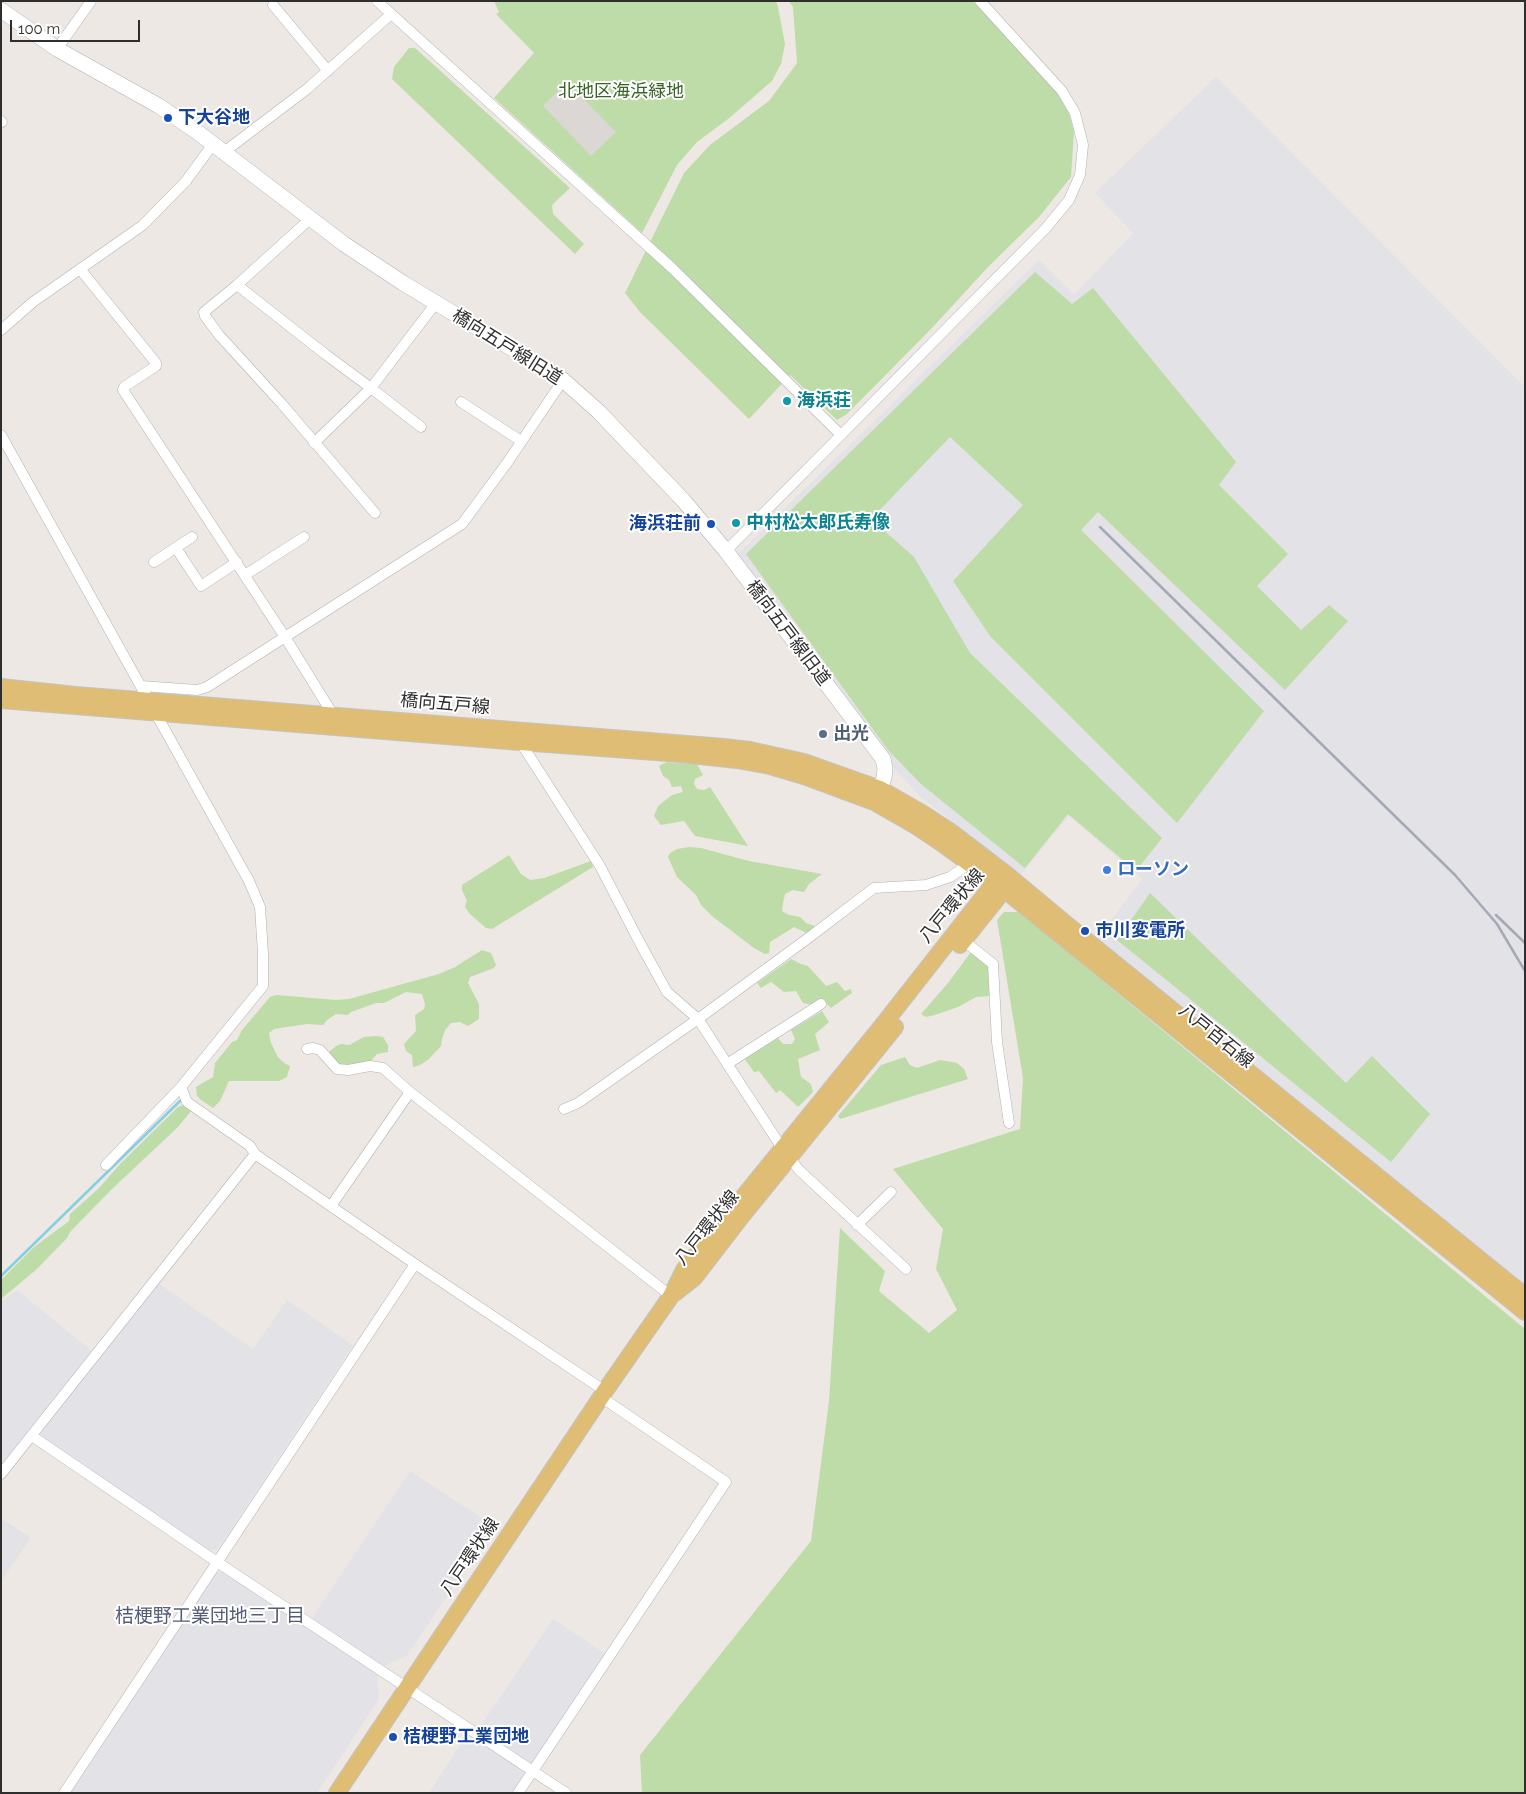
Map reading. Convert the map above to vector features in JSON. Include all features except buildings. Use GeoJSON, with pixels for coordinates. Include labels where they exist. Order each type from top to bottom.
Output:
{"type":"FeatureCollection","features":[{"type":"Feature","properties":{"kind":"main road","name":"橋向五戸線"},"geometry":{"type":"LineString","coordinates":[[1,687],[76,695],[155,698],[337,721],[516,736],[684,742],[750,750],[804,762],[877,796]]}},
{"type":"Feature","properties":{"kind":"main road","name":"橋向五戸線"},"geometry":{"type":"LineString","coordinates":[[1,700],[155,698]]}},
{"type":"Feature","properties":{"kind":"main road","name":"八戸百石線"},"geometry":{"type":"LineString","coordinates":[[877,796],[969,864],[1001,882],[1066,924],[1525,1296]]}},
{"type":"Feature","properties":{"kind":"main road","name":"八戸百石線"},"geometry":{"type":"LineString","coordinates":[[877,796],[944,827],[1001,882],[1525,1312]]}},
{"type":"Feature","properties":{"kind":"main road","name":"八戸環状線"},"geometry":{"type":"LineString","coordinates":[[785,1153],[886,1039],[963,940],[1001,882]]}},
{"type":"Feature","properties":{"kind":"main road","name":"八戸環状線"},"geometry":{"type":"LineString","coordinates":[[337,1793],[603,1394],[672,1296],[694,1278],[785,1153],[882,1026],[1001,882]]}},
{"type":"Feature","properties":{"kind":"street"},"geometry":{"type":"LineString","coordinates":[[57,48],[91,1]]}},
{"type":"Feature","properties":{"kind":"street"},"geometry":{"type":"LineString","coordinates":[[377,1],[666,263],[841,435]]}},
{"type":"Feature","properties":{"kind":"street"},"geometry":{"type":"LineString","coordinates":[[726,551],[1046,228],[1069,200],[1080,175],[1084,146],[1075,113],[1062,90],[980,1]]}},
{"type":"Feature","properties":{"kind":"street"},"geometry":{"type":"LineString","coordinates":[[273,5],[328,71]]}},
{"type":"Feature","properties":{"kind":"street","name":"橋向五戸線旧道"},"geometry":{"type":"LineString","coordinates":[[1,10],[57,48],[159,106],[219,148],[310,219],[396,278],[563,380],[592,405],[621,433],[683,500],[726,551],[883,760],[885,768],[884,777],[877,796]]}},
{"type":"Feature","properties":{"kind":"street"},"geometry":{"type":"LineString","coordinates":[[1,330],[33,302],[143,225],[219,148],[328,71],[390,14]]}},
{"type":"Feature","properties":{"kind":"street"},"geometry":{"type":"LineString","coordinates":[[310,219],[237,286],[204,312],[219,335],[282,404],[375,513]]}},
{"type":"Feature","properties":{"kind":"street"},"geometry":{"type":"LineString","coordinates":[[80,269],[156,363],[156,366],[124,386],[124,390],[246,575],[337,721]]}},
{"type":"Feature","properties":{"kind":"street"},"geometry":{"type":"LineString","coordinates":[[237,286],[422,427]]}},
{"type":"Feature","properties":{"kind":"street"},"geometry":{"type":"LineString","coordinates":[[314,443],[372,388],[436,303]]}},
{"type":"Feature","properties":{"kind":"street"},"geometry":{"type":"LineString","coordinates":[[155,698],[207,687],[462,524],[563,380]]}},
{"type":"Feature","properties":{"kind":"street"},"geometry":{"type":"LineString","coordinates":[[461,402],[521,441]]}},
{"type":"Feature","properties":{"kind":"street"},"geometry":{"type":"LineString","coordinates":[[1,435],[155,698],[249,881],[260,907],[263,986],[181,1087],[106,1164]]}},
{"type":"Feature","properties":{"kind":"street"},"geometry":{"type":"LineString","coordinates":[[154,562],[192,537]]}},
{"type":"Feature","properties":{"kind":"street"},"geometry":{"type":"LineString","coordinates":[[246,575],[304,537]]}},
{"type":"Feature","properties":{"kind":"street"},"geometry":{"type":"LineString","coordinates":[[176,548],[201,586],[237,562]]}},
{"type":"Feature","properties":{"kind":"street"},"geometry":{"type":"LineString","coordinates":[[516,736],[600,866],[667,992],[698,1019],[785,1153],[799,1170],[906,1269]]}},
{"type":"Feature","properties":{"kind":"street"},"geometry":{"type":"LineString","coordinates":[[564,1109],[578,1103],[698,1019],[874,888],[926,885],[950,877],[969,864]]}},
{"type":"Feature","properties":{"kind":"street"},"geometry":{"type":"LineString","coordinates":[[963,940],[993,964],[998,1042],[1009,1124]]}},
{"type":"Feature","properties":{"kind":"street"},"geometry":{"type":"LineString","coordinates":[[727,1064],[821,1004]]}},
{"type":"Feature","properties":{"kind":"street"},"geometry":{"type":"LineString","coordinates":[[307,1049],[320,1050],[337,1069],[348,1070],[370,1066],[383,1068],[410,1092],[672,1296]]}},
{"type":"Feature","properties":{"kind":"street"},"geometry":{"type":"LineString","coordinates":[[181,1087],[187,1102],[250,1146],[255,1154],[603,1394],[726,1482],[518,1793]]}},
{"type":"Feature","properties":{"kind":"street"},"geometry":{"type":"LineString","coordinates":[[332,1206],[410,1092]]}},
{"type":"Feature","properties":{"kind":"street"},"geometry":{"type":"LineString","coordinates":[[1,1474],[255,1154]]}},
{"type":"Feature","properties":{"kind":"street"},"geometry":{"type":"LineString","coordinates":[[857,1224],[891,1192]]}},
{"type":"Feature","properties":{"kind":"street"},"geometry":{"type":"LineString","coordinates":[[64,1793],[415,1264]]}},
{"type":"Feature","properties":{"kind":"street"},"geometry":{"type":"LineString","coordinates":[[32,1436],[217,1562],[566,1793]]}},
{"type":"Feature","properties":{"kind":"shaded area"},"geometry":{"type":"Polygon","coordinates":[[[1216,77],[1525,387],[1525,1285],[1097,939],[1142,879],[1069,816],[1020,876],[921,797],[891,765],[736,556],[1039,260],[1074,295],[1133,233],[1095,193],[1216,77]]]}},
{"type":"Feature","properties":{"kind":"shaded area"},"geometry":{"type":"Polygon","coordinates":[[[567,82],[616,132],[591,156],[543,106],[567,82]]]}},
{"type":"Feature","properties":{"kind":"shaded area"},"geometry":{"type":"Polygon","coordinates":[[[159,1284],[253,1349],[287,1300],[353,1345],[218,1549],[209,1550],[43,1439],[41,1433],[159,1284]]]}},
{"type":"Feature","properties":{"kind":"shaded area"},"geometry":{"type":"Polygon","coordinates":[[[17,1290],[92,1351],[1,1465],[1,1302],[17,1290]]]}},
{"type":"Feature","properties":{"kind":"shaded area"},"geometry":{"type":"Polygon","coordinates":[[[410,1471],[494,1526],[407,1656],[383,1666],[312,1618],[410,1471]]]}},
{"type":"Feature","properties":{"kind":"shaded area"},"geometry":{"type":"Polygon","coordinates":[[[1,1518],[31,1538],[1,1581],[1,1518]]]}},
{"type":"Feature","properties":{"kind":"shaded area"},"geometry":{"type":"Polygon","coordinates":[[[216,1572],[224,1572],[377,1672],[379,1699],[317,1793],[69,1793],[216,1572]]]}},
{"type":"Feature","properties":{"kind":"shaded area"},"geometry":{"type":"Polygon","coordinates":[[[553,1619],[606,1654],[513,1793],[429,1793],[467,1734],[473,1737],[553,1619]]]}},
{"type":"Feature","properties":{"kind":"green space","name":"北地区海浜緑地"},"geometry":{"type":"Polygon","coordinates":[[[494,1],[776,1],[785,44],[781,64],[772,81],[728,119],[697,142],[677,165],[642,233],[494,98],[534,53],[496,14],[499,12],[494,1]]]}},
{"type":"Feature","properties":{"kind":"green space"},"geometry":{"type":"Polygon","coordinates":[[[789,1],[973,1],[1062,91],[1074,131],[1071,177],[1039,217],[988,267],[932,328],[847,414],[837,420],[790,375],[749,419],[640,312],[625,293],[684,173],[710,145],[769,101],[797,63],[793,7],[789,1]]]}},
{"type":"Feature","properties":{"kind":"green space"},"geometry":{"type":"Polygon","coordinates":[[[409,48],[415,48],[570,188],[552,205],[553,214],[584,244],[575,254],[392,79],[394,67],[409,48]]]}},
{"type":"Feature","properties":{"kind":"green space"},"geometry":{"type":"Polygon","coordinates":[[[1035,272],[1072,304],[1093,288],[1236,462],[1219,485],[1288,554],[1257,586],[1301,630],[1329,605],[1348,621],[1285,690],[1098,512],[1081,530],[1264,711],[1177,823],[990,636],[953,581],[1023,505],[950,437],[871,519],[914,557],[970,653],[1162,838],[1136,871],[1068,814],[1025,868],[921,784],[888,750],[746,554],[1035,272]]]}},
{"type":"Feature","properties":{"kind":"green space"},"geometry":{"type":"Polygon","coordinates":[[[667,762],[697,764],[703,775],[695,779],[694,784],[697,789],[704,790],[710,787],[748,846],[695,836],[684,821],[661,825],[654,816],[658,806],[672,795],[683,792],[681,786],[672,787],[669,780],[663,776],[659,766],[667,762]]]}},
{"type":"Feature","properties":{"kind":"green space"},"geometry":{"type":"Polygon","coordinates":[[[701,848],[749,861],[822,874],[809,884],[804,892],[793,890],[785,894],[783,903],[782,911],[789,915],[800,917],[806,923],[815,926],[807,933],[794,927],[770,942],[769,953],[765,954],[754,948],[712,916],[701,905],[696,895],[677,877],[668,857],[670,853],[677,849],[701,848]]]}},
{"type":"Feature","properties":{"kind":"green space"},"geometry":{"type":"Polygon","coordinates":[[[509,855],[521,874],[530,880],[544,878],[591,861],[593,867],[492,929],[486,928],[465,907],[467,901],[462,885],[509,855]]]}},
{"type":"Feature","properties":{"kind":"green space"},"geometry":{"type":"Polygon","coordinates":[[[1150,893],[1346,1083],[1372,1056],[1430,1114],[1391,1162],[1117,940],[1150,893]]]}},
{"type":"Feature","properties":{"kind":"green space"},"geometry":{"type":"Polygon","coordinates":[[[1004,912],[1019,912],[1525,1329],[1525,1793],[642,1793],[640,1755],[811,1541],[829,1401],[840,1228],[885,1271],[879,1291],[929,1333],[957,1310],[936,1269],[943,1229],[893,1169],[1020,1129],[1023,1078],[997,920],[1004,912]]]}},
{"type":"Feature","properties":{"kind":"green space"},"geometry":{"type":"Polygon","coordinates":[[[482,950],[491,953],[496,965],[494,968],[470,977],[468,983],[479,1004],[479,1019],[468,1026],[460,1022],[451,1023],[445,1030],[441,1046],[429,1059],[420,1065],[413,1067],[412,1055],[406,1051],[404,1044],[416,1031],[415,1015],[424,1009],[425,1004],[422,994],[406,992],[384,1003],[376,1003],[351,1012],[348,1015],[336,1014],[323,1025],[307,1024],[274,1029],[269,1033],[271,1043],[278,1057],[290,1066],[287,1077],[279,1081],[229,1081],[220,1101],[213,1108],[197,1096],[196,1087],[213,1077],[215,1063],[232,1042],[237,1040],[242,1030],[270,997],[277,995],[336,1000],[349,999],[439,974],[455,967],[482,950]]]}},
{"type":"Feature","properties":{"kind":"green space"},"geometry":{"type":"Polygon","coordinates":[[[971,952],[990,965],[989,996],[976,997],[958,1007],[935,1015],[926,1017],[921,1014],[948,983],[971,952]]]}},
{"type":"Feature","properties":{"kind":"green space"},"geometry":{"type":"Polygon","coordinates":[[[791,959],[808,966],[826,986],[837,982],[845,991],[851,989],[852,993],[831,1008],[823,1000],[814,1005],[803,1003],[796,991],[784,992],[771,982],[761,988],[757,983],[791,959]]]}},
{"type":"Feature","properties":{"kind":"green space"},"geometry":{"type":"Polygon","coordinates":[[[822,1011],[829,1022],[815,1034],[820,1050],[798,1059],[801,1077],[811,1084],[813,1092],[798,1107],[780,1090],[776,1093],[759,1071],[754,1072],[744,1058],[778,1038],[783,1044],[792,1044],[795,1039],[791,1030],[822,1011]]]}},
{"type":"Feature","properties":{"kind":"green space"},"geometry":{"type":"Polygon","coordinates":[[[364,1037],[383,1037],[388,1045],[388,1052],[377,1054],[369,1063],[342,1066],[330,1057],[330,1051],[336,1046],[341,1044],[349,1045],[364,1037]]]}},
{"type":"Feature","properties":{"kind":"green space"},"geometry":{"type":"Polygon","coordinates":[[[905,1057],[910,1065],[917,1068],[940,1060],[957,1063],[964,1069],[968,1079],[840,1119],[838,1116],[881,1065],[905,1057]]]}},
{"type":"Feature","properties":{"kind":"green space"},"geometry":{"type":"Polygon","coordinates":[[[184,1105],[191,1111],[178,1127],[112,1189],[37,1269],[1,1299],[1,1280],[34,1247],[69,1221],[70,1214],[98,1189],[121,1163],[178,1107],[184,1105]]]}},
{"type":"Feature","properties":{"kind":"waterway"},"geometry":{"type":"LineString","coordinates":[[1,1276],[180,1101]]}},
{"type":"Feature","properties":{"kind":"railway"},"geometry":{"type":"LineString","coordinates":[[1100,527],[1455,875],[1497,924],[1525,971]]}},
{"type":"Feature","properties":{"kind":"railway"},"geometry":{"type":"LineString","coordinates":[[1496,915],[1525,943]]}},
{"type":"Feature","properties":{"kind":"place","name":"下大谷地"},"geometry":{"type":"Point","coordinates":[168,118]}},
{"type":"Feature","properties":{"kind":"place","name":"海浜荘"},"geometry":{"type":"Point","coordinates":[787,401]}},
{"type":"Feature","properties":{"kind":"place","name":"中村松太郎氏寿像"},"geometry":{"type":"Point","coordinates":[736,523]}},
{"type":"Feature","properties":{"kind":"place","name":"海浜荘前"},"geometry":{"type":"Point","coordinates":[711,524]}},
{"type":"Feature","properties":{"kind":"place","name":"出光"},"geometry":{"type":"Point","coordinates":[823,734]}},
{"type":"Feature","properties":{"kind":"place","name":"ローソン"},"geometry":{"type":"Point","coordinates":[1107,870]}},
{"type":"Feature","properties":{"kind":"place","name":"市川変電所"},"geometry":{"type":"Point","coordinates":[1085,931]}},
{"type":"Feature","properties":{"kind":"place","name":"桔梗野工業団地"},"geometry":{"type":"Point","coordinates":[393,1737]}},
{"type":"Feature","properties":{"kind":"district","name":"桔梗野工業団地三丁目"},"geometry":{"type":"Point","coordinates":[210,1616]}}]}
